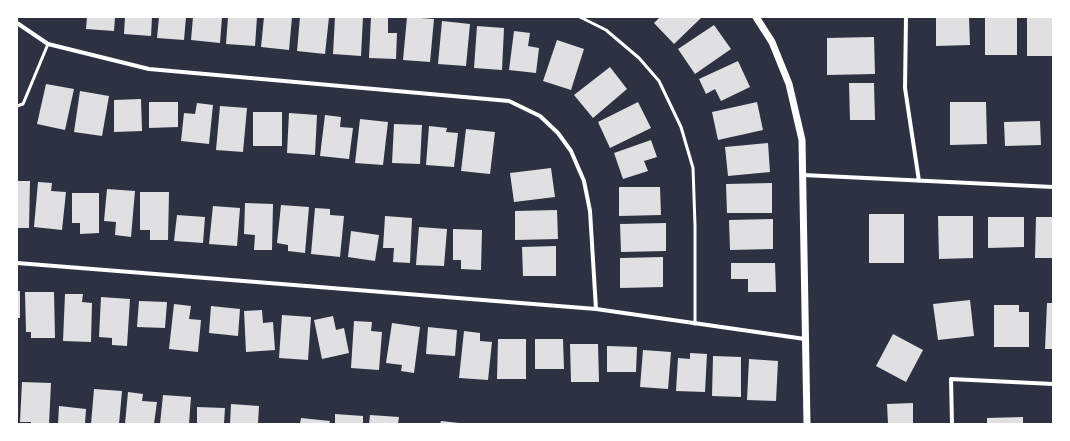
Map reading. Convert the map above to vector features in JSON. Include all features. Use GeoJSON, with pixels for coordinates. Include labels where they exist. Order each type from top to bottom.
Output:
{"type":"FeatureCollection","features":[{"type":"Feature","properties":{"kind":"street"},"geometry":{"type":"LineString","coordinates":[[756,17],[772,42],[789,84],[802,140],[807,424]]}},
{"type":"Feature","properties":{"kind":"street"},"geometry":{"type":"LineString","coordinates":[[906,17],[905,88],[919,181]]}},
{"type":"Feature","properties":{"kind":"street"},"geometry":{"type":"LineString","coordinates":[[17,23],[48,44],[149,69],[509,101],[540,116],[558,133],[571,151],[584,181],[590,211],[596,309]]}},
{"type":"Feature","properties":{"kind":"street"},"geometry":{"type":"LineString","coordinates":[[802,175],[1053,187]]}},
{"type":"Feature","properties":{"kind":"street"},"geometry":{"type":"LineString","coordinates":[[17,263],[596,309],[805,339]]}},
{"type":"Feature","properties":{"kind":"street"},"geometry":{"type":"LineString","coordinates":[[952,424],[951,379],[1053,384]]}},
{"type":"Feature","properties":{"kind":"lane"},"geometry":{"type":"LineString","coordinates":[[580,17],[606,30],[639,58],[658,82],[681,127],[693,168],[695,224],[695,324]]}},
{"type":"Feature","properties":{"kind":"lane"},"geometry":{"type":"LineString","coordinates":[[17,106],[23,104],[48,44]]}},
{"type":"Feature","properties":{"kind":"building"},"geometry":{"type":"Polygon","coordinates":[[[87,17],[115,17],[114,31],[86,29],[87,17]]]}},
{"type":"Feature","properties":{"kind":"building"},"geometry":{"type":"Polygon","coordinates":[[[125,17],[152,17],[151,36],[124,34],[125,17]]]}},
{"type":"Feature","properties":{"kind":"building"},"geometry":{"type":"Polygon","coordinates":[[[159,17],[186,17],[184,40],[157,38],[159,17]]]}},
{"type":"Feature","properties":{"kind":"building"},"geometry":{"type":"Polygon","coordinates":[[[193,17],[222,17],[220,43],[191,40],[193,17]]]}},
{"type":"Feature","properties":{"kind":"building"},"geometry":{"type":"Polygon","coordinates":[[[228,17],[257,17],[255,46],[226,44],[228,17]]]}},
{"type":"Feature","properties":{"kind":"building"},"geometry":{"type":"Polygon","coordinates":[[[264,17],[292,17],[289,50],[261,47],[264,17]]]}},
{"type":"Feature","properties":{"kind":"building"},"geometry":{"type":"Polygon","coordinates":[[[300,17],[329,17],[325,54],[297,51],[300,17]]]}},
{"type":"Feature","properties":{"kind":"building"},"geometry":{"type":"Polygon","coordinates":[[[335,17],[363,17],[361,56],[333,54],[335,17]]]}},
{"type":"Feature","properties":{"kind":"building"},"geometry":{"type":"Polygon","coordinates":[[[371,17],[388,18],[388,33],[397,33],[396,59],[369,58],[371,17]]]}},
{"type":"Feature","properties":{"kind":"building"},"geometry":{"type":"Polygon","coordinates":[[[407,17],[434,19],[430,62],[403,60],[407,17]]]}},
{"type":"Feature","properties":{"kind":"building"},"geometry":{"type":"Polygon","coordinates":[[[660,17],[702,17],[674,44],[654,23],[660,17]]]}},
{"type":"Feature","properties":{"kind":"building"},"geometry":{"type":"Polygon","coordinates":[[[936,17],[969,17],[970,45],[936,46],[936,17]]]}},
{"type":"Feature","properties":{"kind":"building"},"geometry":{"type":"Polygon","coordinates":[[[985,17],[1017,17],[1017,55],[985,55],[985,17]]]}},
{"type":"Feature","properties":{"kind":"building"},"geometry":{"type":"Polygon","coordinates":[[[1027,17],[1053,17],[1053,56],[1027,56],[1027,17]]]}},
{"type":"Feature","properties":{"kind":"building"},"geometry":{"type":"Polygon","coordinates":[[[442,21],[470,24],[466,66],[438,64],[442,21]]]}},
{"type":"Feature","properties":{"kind":"building"},"geometry":{"type":"Polygon","coordinates":[[[714,25],[731,49],[695,74],[678,49],[714,25]]]}},
{"type":"Feature","properties":{"kind":"building"},"geometry":{"type":"Polygon","coordinates":[[[477,26],[504,28],[502,70],[474,68],[477,26]]]}},
{"type":"Feature","properties":{"kind":"building"},"geometry":{"type":"Polygon","coordinates":[[[514,31],[530,33],[528,46],[539,48],[536,73],[509,70],[514,31]]]}},
{"type":"Feature","properties":{"kind":"building"},"geometry":{"type":"Polygon","coordinates":[[[874,37],[875,74],[827,75],[827,38],[874,37]]]}},
{"type":"Feature","properties":{"kind":"building"},"geometry":{"type":"Polygon","coordinates":[[[557,40],[584,49],[571,90],[543,81],[557,40]]]}},
{"type":"Feature","properties":{"kind":"building"},"geometry":{"type":"Polygon","coordinates":[[[738,61],[750,87],[721,101],[715,89],[706,94],[699,79],[738,61]]]}},
{"type":"Feature","properties":{"kind":"building"},"geometry":{"type":"Polygon","coordinates":[[[610,67],[627,89],[593,118],[574,95],[610,67]]]}},
{"type":"Feature","properties":{"kind":"building"},"geometry":{"type":"Polygon","coordinates":[[[849,83],[874,83],[875,120],[850,120],[849,83]]]}},
{"type":"Feature","properties":{"kind":"building"},"geometry":{"type":"Polygon","coordinates":[[[46,84],[74,89],[65,130],[37,124],[46,84]]]}},
{"type":"Feature","properties":{"kind":"building"},"geometry":{"type":"Polygon","coordinates":[[[80,91],[109,96],[102,136],[74,132],[80,91]]]}},
{"type":"Feature","properties":{"kind":"building"},"geometry":{"type":"Polygon","coordinates":[[[141,99],[142,131],[114,132],[114,100],[141,99]]]}},
{"type":"Feature","properties":{"kind":"building"},"geometry":{"type":"Polygon","coordinates":[[[149,102],[178,102],[178,127],[149,128],[149,102]]]}},
{"type":"Feature","properties":{"kind":"building"},"geometry":{"type":"Polygon","coordinates":[[[638,102],[651,128],[610,148],[598,122],[638,102]]]}},
{"type":"Feature","properties":{"kind":"building"},"geometry":{"type":"Polygon","coordinates":[[[757,102],[763,130],[718,140],[712,112],[757,102]]]}},
{"type":"Feature","properties":{"kind":"building"},"geometry":{"type":"Polygon","coordinates":[[[950,102],[986,102],[987,144],[950,145],[950,102]]]}},
{"type":"Feature","properties":{"kind":"building"},"geometry":{"type":"Polygon","coordinates":[[[197,103],[213,105],[209,144],[181,141],[184,113],[195,114],[197,103]]]}},
{"type":"Feature","properties":{"kind":"building"},"geometry":{"type":"Polygon","coordinates":[[[220,106],[247,108],[243,152],[216,150],[220,106]]]}},
{"type":"Feature","properties":{"kind":"building"},"geometry":{"type":"Polygon","coordinates":[[[253,112],[282,112],[282,146],[253,146],[253,112]]]}},
{"type":"Feature","properties":{"kind":"building"},"geometry":{"type":"Polygon","coordinates":[[[289,113],[317,115],[315,155],[287,153],[289,113]]]}},
{"type":"Feature","properties":{"kind":"building"},"geometry":{"type":"Polygon","coordinates":[[[325,115],[341,117],[340,127],[353,128],[349,159],[320,156],[325,115]]]}},
{"type":"Feature","properties":{"kind":"building"},"geometry":{"type":"Polygon","coordinates":[[[360,119],[388,122],[383,165],[355,163],[360,119]]]}},
{"type":"Feature","properties":{"kind":"building"},"geometry":{"type":"Polygon","coordinates":[[[1040,121],[1041,145],[1005,146],[1004,122],[1040,121]]]}},
{"type":"Feature","properties":{"kind":"building"},"geometry":{"type":"Polygon","coordinates":[[[394,124],[422,125],[420,164],[392,163],[394,124]]]}},
{"type":"Feature","properties":{"kind":"building"},"geometry":{"type":"Polygon","coordinates":[[[429,126],[447,128],[446,132],[458,133],[454,167],[426,165],[429,126]]]}},
{"type":"Feature","properties":{"kind":"building"},"geometry":{"type":"Polygon","coordinates":[[[466,129],[495,132],[490,174],[461,171],[466,129]]]}},
{"type":"Feature","properties":{"kind":"building"},"geometry":{"type":"Polygon","coordinates":[[[651,140],[657,157],[644,161],[648,171],[623,179],[614,153],[651,140]]]}},
{"type":"Feature","properties":{"kind":"building"},"geometry":{"type":"Polygon","coordinates":[[[768,143],[770,172],[728,176],[725,147],[768,143]]]}},
{"type":"Feature","properties":{"kind":"building"},"geometry":{"type":"Polygon","coordinates":[[[551,168],[555,197],[514,202],[510,173],[551,168]]]}},
{"type":"Feature","properties":{"kind":"building"},"geometry":{"type":"Polygon","coordinates":[[[17,181],[30,181],[29,228],[17,228],[17,181]]]}},
{"type":"Feature","properties":{"kind":"building"},"geometry":{"type":"Polygon","coordinates":[[[38,182],[52,183],[51,191],[66,192],[62,230],[34,227],[38,182]]]}},
{"type":"Feature","properties":{"kind":"building"},"geometry":{"type":"Polygon","coordinates":[[[772,183],[772,213],[727,213],[726,184],[772,183]]]}},
{"type":"Feature","properties":{"kind":"building"},"geometry":{"type":"Polygon","coordinates":[[[619,187],[660,187],[661,215],[619,216],[619,187]]]}},
{"type":"Feature","properties":{"kind":"building"},"geometry":{"type":"Polygon","coordinates":[[[107,189],[135,191],[131,237],[115,235],[116,222],[104,221],[107,189]]]}},
{"type":"Feature","properties":{"kind":"building"},"geometry":{"type":"Polygon","coordinates":[[[140,192],[169,192],[168,240],[150,240],[150,230],[140,230],[140,192]]]}},
{"type":"Feature","properties":{"kind":"building"},"geometry":{"type":"Polygon","coordinates":[[[72,193],[99,193],[99,233],[80,234],[80,223],[72,223],[72,193]]]}},
{"type":"Feature","properties":{"kind":"building"},"geometry":{"type":"Polygon","coordinates":[[[245,203],[273,204],[272,250],[254,250],[255,235],[244,234],[245,203]]]}},
{"type":"Feature","properties":{"kind":"building"},"geometry":{"type":"Polygon","coordinates":[[[281,205],[309,207],[305,253],[288,251],[288,245],[277,243],[281,205]]]}},
{"type":"Feature","properties":{"kind":"building"},"geometry":{"type":"Polygon","coordinates":[[[213,206],[240,208],[237,246],[209,244],[213,206]]]}},
{"type":"Feature","properties":{"kind":"building"},"geometry":{"type":"Polygon","coordinates":[[[315,208],[330,209],[330,215],[344,216],[340,257],[311,254],[315,208]]]}},
{"type":"Feature","properties":{"kind":"building"},"geometry":{"type":"Polygon","coordinates":[[[557,210],[558,239],[515,240],[515,211],[557,210]]]}},
{"type":"Feature","properties":{"kind":"building"},"geometry":{"type":"Polygon","coordinates":[[[869,214],[904,214],[904,263],[869,263],[869,214]]]}},
{"type":"Feature","properties":{"kind":"building"},"geometry":{"type":"Polygon","coordinates":[[[177,215],[205,217],[203,243],[174,241],[177,215]]]}},
{"type":"Feature","properties":{"kind":"building"},"geometry":{"type":"Polygon","coordinates":[[[385,216],[412,218],[410,263],[393,262],[394,248],[383,248],[385,216]]]}},
{"type":"Feature","properties":{"kind":"building"},"geometry":{"type":"Polygon","coordinates":[[[938,216],[973,216],[973,258],[939,259],[938,216]]]}},
{"type":"Feature","properties":{"kind":"building"},"geometry":{"type":"Polygon","coordinates":[[[988,217],[1024,217],[1024,247],[988,248],[988,217]]]}},
{"type":"Feature","properties":{"kind":"building"},"geometry":{"type":"Polygon","coordinates":[[[1036,217],[1053,217],[1053,258],[1035,258],[1036,217]]]}},
{"type":"Feature","properties":{"kind":"building"},"geometry":{"type":"Polygon","coordinates":[[[773,219],[773,249],[730,250],[729,220],[773,219]]]}},
{"type":"Feature","properties":{"kind":"building"},"geometry":{"type":"Polygon","coordinates":[[[666,223],[666,251],[621,252],[620,224],[666,223]]]}},
{"type":"Feature","properties":{"kind":"building"},"geometry":{"type":"Polygon","coordinates":[[[419,227],[447,229],[444,266],[416,265],[419,227]]]}},
{"type":"Feature","properties":{"kind":"building"},"geometry":{"type":"Polygon","coordinates":[[[453,229],[482,230],[481,270],[461,269],[461,260],[453,260],[453,229]]]}},
{"type":"Feature","properties":{"kind":"building"},"geometry":{"type":"Polygon","coordinates":[[[351,231],[379,235],[375,261],[348,257],[351,231]]]}},
{"type":"Feature","properties":{"kind":"building"},"geometry":{"type":"Polygon","coordinates":[[[556,246],[556,276],[523,276],[522,247],[556,246]]]}},
{"type":"Feature","properties":{"kind":"building"},"geometry":{"type":"Polygon","coordinates":[[[663,257],[663,287],[620,288],[620,258],[663,257]]]}},
{"type":"Feature","properties":{"kind":"building"},"geometry":{"type":"Polygon","coordinates":[[[731,263],[775,263],[776,292],[748,292],[748,279],[731,279],[731,263]]]}},
{"type":"Feature","properties":{"kind":"building"},"geometry":{"type":"Polygon","coordinates":[[[17,291],[20,291],[20,318],[17,318],[17,291]]]}},
{"type":"Feature","properties":{"kind":"building"},"geometry":{"type":"Polygon","coordinates":[[[25,292],[54,292],[55,338],[31,338],[31,332],[26,332],[25,292]]]}},
{"type":"Feature","properties":{"kind":"building"},"geometry":{"type":"Polygon","coordinates":[[[65,294],[83,294],[82,302],[92,303],[91,342],[63,341],[65,294]]]}},
{"type":"Feature","properties":{"kind":"building"},"geometry":{"type":"Polygon","coordinates":[[[101,297],[130,299],[127,346],[112,345],[112,338],[99,337],[101,297]]]}},
{"type":"Feature","properties":{"kind":"building"},"geometry":{"type":"Polygon","coordinates":[[[970,300],[974,336],[938,340],[933,304],[970,300]]]}},
{"type":"Feature","properties":{"kind":"building"},"geometry":{"type":"Polygon","coordinates":[[[139,301],[167,302],[165,328],[137,327],[139,301]]]}},
{"type":"Feature","properties":{"kind":"building"},"geometry":{"type":"Polygon","coordinates":[[[1047,303],[1053,303],[1053,349],[1045,349],[1047,303]]]}},
{"type":"Feature","properties":{"kind":"building"},"geometry":{"type":"Polygon","coordinates":[[[174,304],[191,306],[189,319],[201,320],[198,352],[169,349],[174,304]]]}},
{"type":"Feature","properties":{"kind":"building"},"geometry":{"type":"Polygon","coordinates":[[[994,305],[1019,305],[1019,312],[1029,312],[1029,347],[994,347],[994,305]]]}},
{"type":"Feature","properties":{"kind":"building"},"geometry":{"type":"Polygon","coordinates":[[[211,306],[240,309],[238,336],[209,333],[211,306]]]}},
{"type":"Feature","properties":{"kind":"building"},"geometry":{"type":"Polygon","coordinates":[[[262,310],[263,323],[273,322],[275,350],[246,352],[244,311],[262,310]]]}},
{"type":"Feature","properties":{"kind":"building"},"geometry":{"type":"Polygon","coordinates":[[[282,315],[311,317],[308,360],[279,358],[282,315]]]}},
{"type":"Feature","properties":{"kind":"building"},"geometry":{"type":"Polygon","coordinates":[[[333,316],[336,330],[344,328],[349,353],[322,359],[314,320],[333,316]]]}},
{"type":"Feature","properties":{"kind":"building"},"geometry":{"type":"Polygon","coordinates":[[[354,321],[372,322],[371,331],[382,332],[379,370],[351,368],[354,321]]]}},
{"type":"Feature","properties":{"kind":"building"},"geometry":{"type":"Polygon","coordinates":[[[392,323],[420,327],[414,373],[401,371],[402,365],[386,363],[392,323]]]}},
{"type":"Feature","properties":{"kind":"building"},"geometry":{"type":"Polygon","coordinates":[[[428,327],[457,330],[455,356],[426,354],[428,327]]]}},
{"type":"Feature","properties":{"kind":"building"},"geometry":{"type":"Polygon","coordinates":[[[464,331],[480,333],[480,341],[492,342],[488,380],[459,378],[464,331]]]}},
{"type":"Feature","properties":{"kind":"building"},"geometry":{"type":"Polygon","coordinates":[[[893,334],[923,350],[906,382],[876,366],[893,334]]]}},
{"type":"Feature","properties":{"kind":"building"},"geometry":{"type":"Polygon","coordinates":[[[498,339],[526,339],[526,379],[497,379],[498,339]]]}},
{"type":"Feature","properties":{"kind":"building"},"geometry":{"type":"Polygon","coordinates":[[[535,339],[563,339],[564,369],[535,369],[535,339]]]}},
{"type":"Feature","properties":{"kind":"building"},"geometry":{"type":"Polygon","coordinates":[[[570,344],[598,344],[599,382],[571,382],[570,344]]]}},
{"type":"Feature","properties":{"kind":"building"},"geometry":{"type":"Polygon","coordinates":[[[607,346],[637,347],[636,372],[607,372],[607,346]]]}},
{"type":"Feature","properties":{"kind":"building"},"geometry":{"type":"Polygon","coordinates":[[[643,350],[671,352],[668,389],[640,387],[643,350]]]}},
{"type":"Feature","properties":{"kind":"building"},"geometry":{"type":"Polygon","coordinates":[[[690,353],[707,354],[705,392],[676,391],[678,358],[690,359],[690,353]]]}},
{"type":"Feature","properties":{"kind":"building"},"geometry":{"type":"Polygon","coordinates":[[[713,356],[741,357],[741,397],[712,396],[713,356]]]}},
{"type":"Feature","properties":{"kind":"building"},"geometry":{"type":"Polygon","coordinates":[[[749,359],[778,361],[776,401],[747,400],[749,359]]]}},
{"type":"Feature","properties":{"kind":"building"},"geometry":{"type":"Polygon","coordinates":[[[22,382],[51,383],[49,424],[31,424],[31,422],[20,422],[22,382]]]}},
{"type":"Feature","properties":{"kind":"building"},"geometry":{"type":"Polygon","coordinates":[[[94,389],[122,391],[119,424],[91,424],[94,389]]]}},
{"type":"Feature","properties":{"kind":"building"},"geometry":{"type":"Polygon","coordinates":[[[128,392],[143,394],[142,401],[157,402],[154,424],[125,424],[128,392]]]}},
{"type":"Feature","properties":{"kind":"building"},"geometry":{"type":"Polygon","coordinates":[[[163,395],[191,397],[189,424],[160,424],[163,395]]]}},
{"type":"Feature","properties":{"kind":"building"},"geometry":{"type":"Polygon","coordinates":[[[913,403],[913,424],[888,424],[887,404],[913,403]]]}},
{"type":"Feature","properties":{"kind":"building"},"geometry":{"type":"Polygon","coordinates":[[[231,404],[259,406],[258,424],[230,424],[231,404]]]}},
{"type":"Feature","properties":{"kind":"building"},"geometry":{"type":"Polygon","coordinates":[[[59,406],[86,409],[85,424],[58,424],[59,406]]]}},
{"type":"Feature","properties":{"kind":"building"},"geometry":{"type":"Polygon","coordinates":[[[197,407],[225,408],[224,424],[197,424],[197,407]]]}},
{"type":"Feature","properties":{"kind":"building"},"geometry":{"type":"Polygon","coordinates":[[[335,414],[363,416],[363,424],[335,424],[335,414]]]}},
{"type":"Feature","properties":{"kind":"building"},"geometry":{"type":"Polygon","coordinates":[[[370,415],[399,417],[398,424],[369,424],[370,415]]]}},
{"type":"Feature","properties":{"kind":"building"},"geometry":{"type":"Polygon","coordinates":[[[1023,417],[1023,424],[987,424],[987,418],[1023,417]]]}},
{"type":"Feature","properties":{"kind":"building"},"geometry":{"type":"Polygon","coordinates":[[[301,418],[330,421],[329,424],[300,424],[301,418]]]}},
{"type":"Feature","properties":{"kind":"building"},"geometry":{"type":"Polygon","coordinates":[[[441,421],[459,423],[459,424],[440,424],[441,421]]]}}]}
